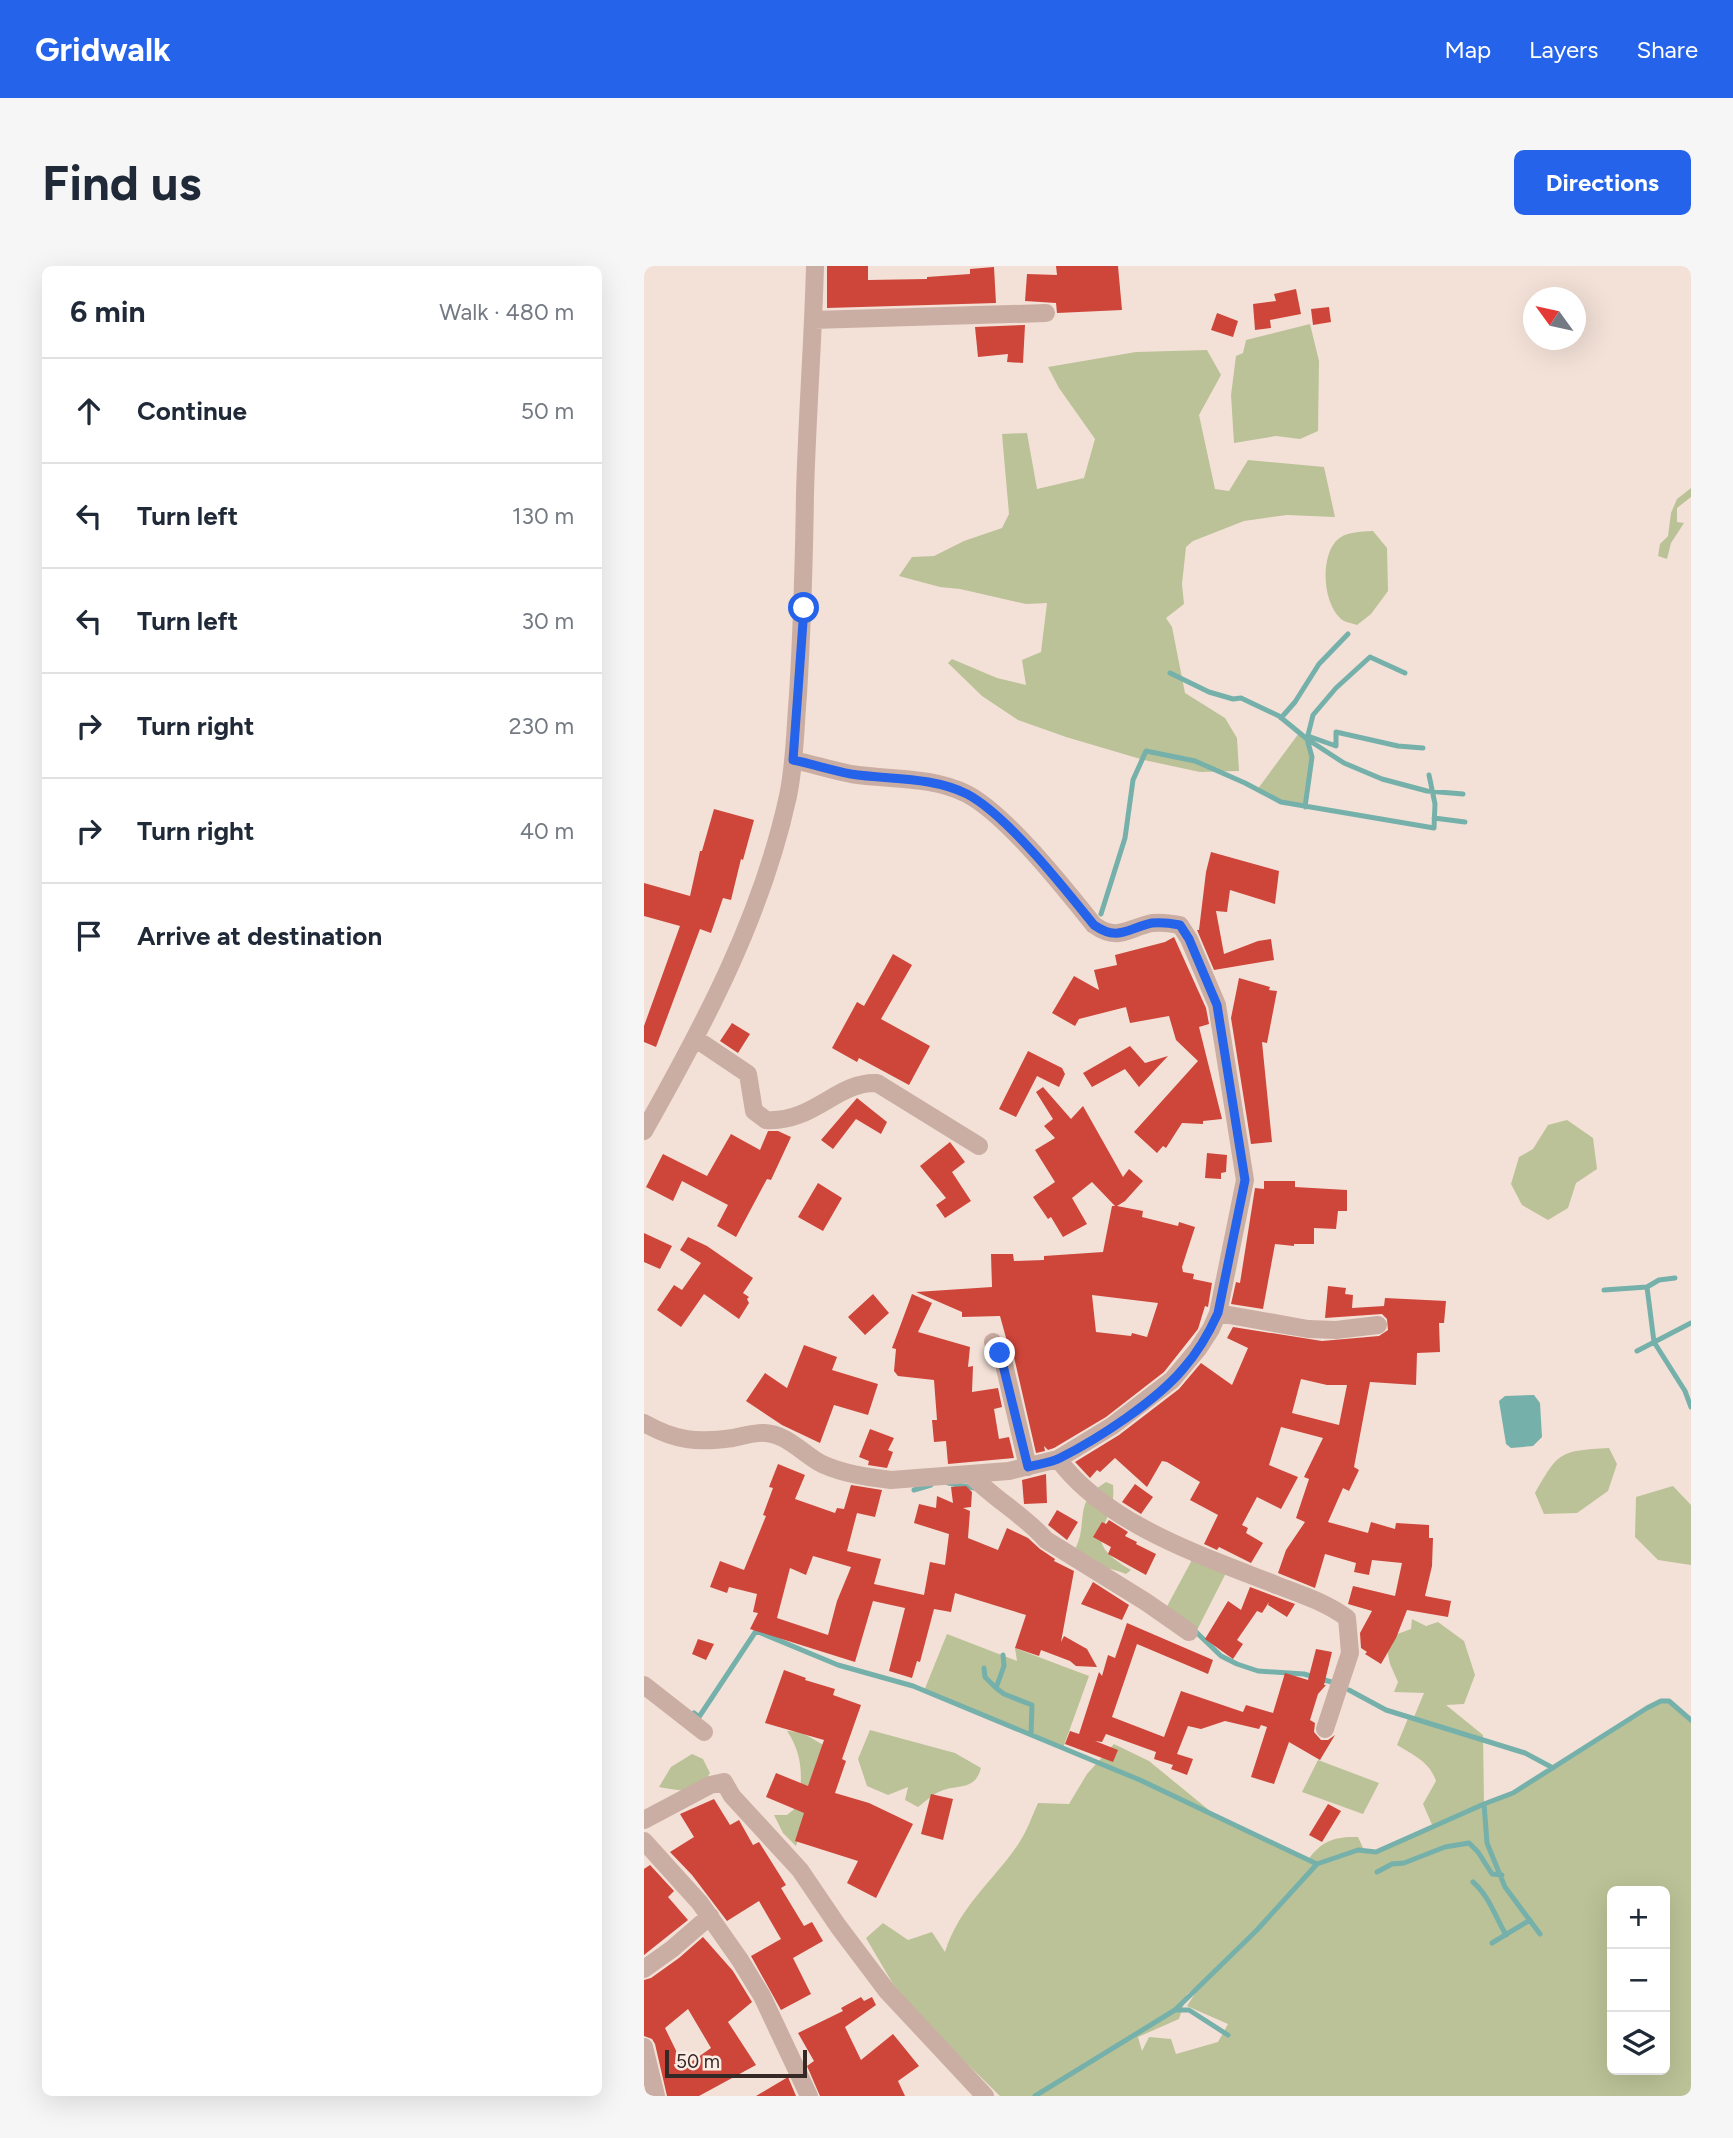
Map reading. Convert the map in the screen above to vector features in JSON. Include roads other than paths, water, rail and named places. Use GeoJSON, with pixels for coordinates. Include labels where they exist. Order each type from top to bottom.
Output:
{"type":"FeatureCollection","features":[{"type":"Feature","properties":{"kind":"street"},"geometry":{"type":"LineString","coordinates":[[644,1131],[696,1039],[743,937],[778,836],[793,760],[804,608],[806,453],[815,266]]}},
{"type":"Feature","properties":{"kind":"street"},"geometry":{"type":"LineString","coordinates":[[813,320],[1046,313]]}},
{"type":"Feature","properties":{"kind":"street"},"geometry":{"type":"LineString","coordinates":[[644,1423],[679,1439],[707,1441],[764,1432],[774,1434],[822,1464],[850,1474],[891,1480],[971,1475],[1028,1467],[1058,1459],[1112,1426],[1172,1380],[1198,1349],[1218,1313],[1245,1180],[1217,1005],[1189,939],[1180,925],[1152,923],[1125,932],[1112,934],[1103,931],[1094,925],[1010,829],[989,809],[967,794],[920,781],[851,774],[793,760]]}},
{"type":"Feature","properties":{"kind":"street"},"geometry":{"type":"LineString","coordinates":[[696,1039],[748,1074],[754,1111],[766,1120],[793,1118],[860,1084],[877,1083],[979,1146]]}},
{"type":"Feature","properties":{"kind":"street"},"geometry":{"type":"LineString","coordinates":[[1218,1313],[1308,1329],[1336,1330],[1378,1325]]}},
{"type":"Feature","properties":{"kind":"street"},"geometry":{"type":"LineString","coordinates":[[993,1342],[1003,1360],[1028,1467]]}},
{"type":"Feature","properties":{"kind":"street"},"geometry":{"type":"LineString","coordinates":[[1058,1459],[1085,1490],[1121,1516],[1212,1559],[1326,1605],[1347,1618],[1350,1653],[1325,1729]]}},
{"type":"Feature","properties":{"kind":"street"},"geometry":{"type":"LineString","coordinates":[[971,1475],[995,1499],[1034,1527],[1046,1540],[1189,1632]]}},
{"type":"Feature","properties":{"kind":"street"},"geometry":{"type":"LineString","coordinates":[[644,1685],[704,1732]]}},
{"type":"Feature","properties":{"kind":"street"},"geometry":{"type":"LineString","coordinates":[[644,1820],[710,1785],[724,1782],[732,1796],[800,1870],[887,1992],[985,2096]]}},
{"type":"Feature","properties":{"kind":"street"},"geometry":{"type":"LineString","coordinates":[[644,1841],[710,1916],[762,1996],[809,2096]]}},
{"type":"Feature","properties":{"kind":"street"},"geometry":{"type":"LineString","coordinates":[[644,1969],[710,1916]]}},
{"type":"Feature","properties":{"kind":"street"},"geometry":{"type":"LineString","coordinates":[[644,2047],[656,2096]]}},
{"type":"Feature","properties":{"kind":"water"},"geometry":{"type":"Polygon","coordinates":[[[1534,1395],[1540,1403],[1542,1437],[1533,1446],[1511,1448],[1506,1444],[1499,1401],[1505,1396],[1534,1395]]]}},
{"type":"Feature","properties":{"kind":"waterway"},"geometry":{"type":"LineString","coordinates":[[1281,718],[1295,702],[1319,664],[1348,634]]}},
{"type":"Feature","properties":{"kind":"waterway"},"geometry":{"type":"LineString","coordinates":[[1305,807],[1312,757],[1307,739],[1313,715],[1336,688],[1370,657],[1405,673]]}},
{"type":"Feature","properties":{"kind":"waterway"},"geometry":{"type":"LineString","coordinates":[[1170,673],[1209,692],[1233,699],[1241,698],[1279,716],[1307,739],[1344,763],[1382,779],[1427,791],[1463,794]]}},
{"type":"Feature","properties":{"kind":"waterway"},"geometry":{"type":"LineString","coordinates":[[1308,736],[1336,746],[1336,732],[1398,746],[1423,748]]}},
{"type":"Feature","properties":{"kind":"waterway"},"geometry":{"type":"LineString","coordinates":[[1101,914],[1125,838],[1133,780],[1146,751],[1195,761],[1281,802],[1434,828],[1435,804],[1429,775]]}},
{"type":"Feature","properties":{"kind":"waterway"},"geometry":{"type":"LineString","coordinates":[[1434,818],[1465,822]]}},
{"type":"Feature","properties":{"kind":"waterway"},"geometry":{"type":"LineString","coordinates":[[1675,1278],[1659,1280],[1647,1287],[1654,1342],[1685,1391],[1691,1407]]}},
{"type":"Feature","properties":{"kind":"waterway"},"geometry":{"type":"LineString","coordinates":[[1604,1290],[1647,1287]]}},
{"type":"Feature","properties":{"kind":"waterway"},"geometry":{"type":"LineString","coordinates":[[1637,1351],[1691,1323]]}},
{"type":"Feature","properties":{"kind":"waterway"},"geometry":{"type":"LineString","coordinates":[[948,1483],[974,1488]]}},
{"type":"Feature","properties":{"kind":"waterway"},"geometry":{"type":"LineString","coordinates":[[914,1490],[931,1485]]}},
{"type":"Feature","properties":{"kind":"waterway"},"geometry":{"type":"LineString","coordinates":[[1193,1629],[1221,1656],[1237,1664],[1258,1671],[1304,1674],[1335,1683]]}},
{"type":"Feature","properties":{"kind":"waterway"},"geometry":{"type":"LineString","coordinates":[[694,1713],[699,1717],[756,1631],[838,1665],[913,1686],[1140,1780],[1317,1864]]}},
{"type":"Feature","properties":{"kind":"waterway"},"geometry":{"type":"LineString","coordinates":[[1003,1655],[1004,1666],[996,1688],[1032,1705],[1031,1735]]}},
{"type":"Feature","properties":{"kind":"waterway"},"geometry":{"type":"LineString","coordinates":[[984,1668],[985,1677],[996,1688]]}},
{"type":"Feature","properties":{"kind":"waterway"},"geometry":{"type":"LineString","coordinates":[[1349,1690],[1386,1710],[1525,1753],[1553,1768]]}},
{"type":"Feature","properties":{"kind":"waterway"},"geometry":{"type":"LineString","coordinates":[[1175,2010],[1256,1931],[1317,1864],[1358,1850],[1376,1852],[1513,1793],[1661,1701],[1669,1701],[1691,1720]]}},
{"type":"Feature","properties":{"kind":"waterway"},"geometry":{"type":"LineString","coordinates":[[1484,1804],[1487,1843],[1505,1887],[1540,1934]]}},
{"type":"Feature","properties":{"kind":"waterway"},"geometry":{"type":"LineString","coordinates":[[1377,1872],[1392,1864],[1404,1863],[1445,1847],[1469,1843],[1492,1874],[1502,1875]]}},
{"type":"Feature","properties":{"kind":"waterway"},"geometry":{"type":"LineString","coordinates":[[1473,1882],[1488,1900],[1506,1935]]}},
{"type":"Feature","properties":{"kind":"waterway"},"geometry":{"type":"LineString","coordinates":[[1492,1943],[1530,1920]]}},
{"type":"Feature","properties":{"kind":"waterway"},"geometry":{"type":"LineString","coordinates":[[1035,2096],[1175,2010],[1189,2010],[1228,2035]]}}]}
